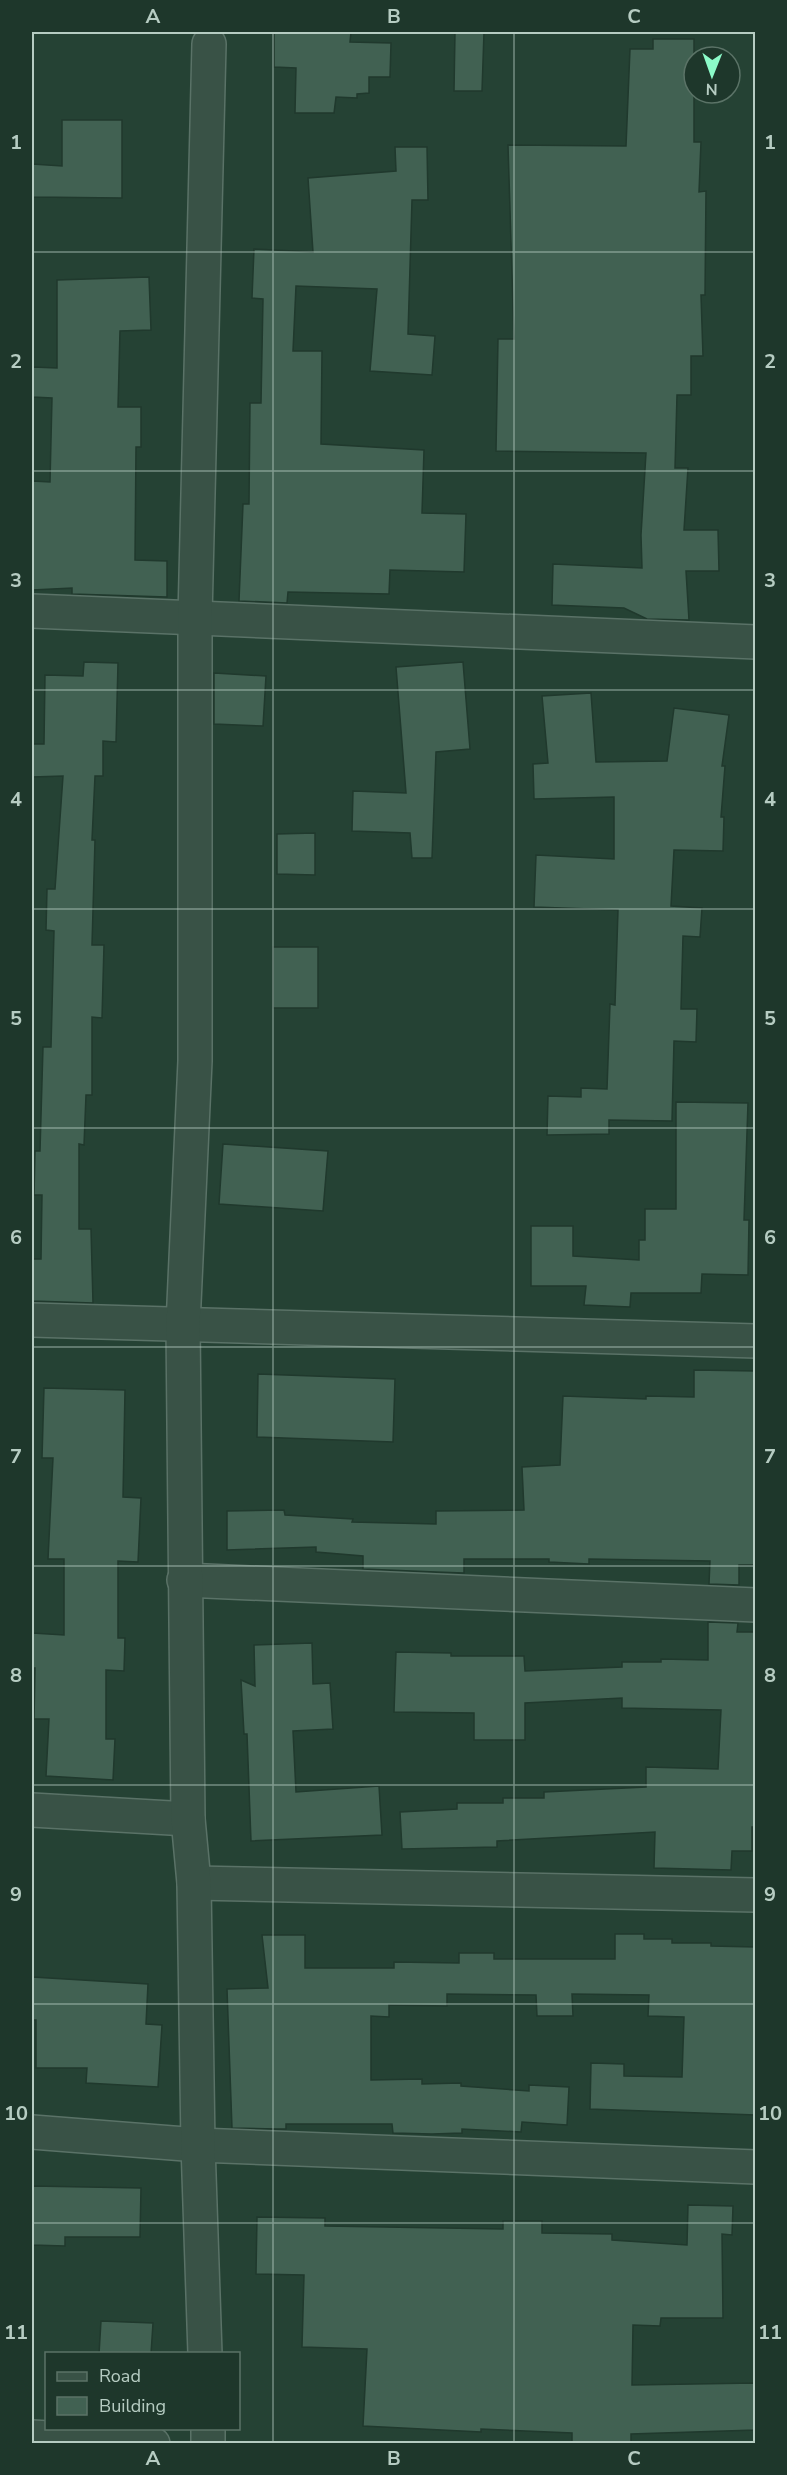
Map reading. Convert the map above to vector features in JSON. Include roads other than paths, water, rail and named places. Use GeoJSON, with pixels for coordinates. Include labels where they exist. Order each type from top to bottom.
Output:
{"type":"FeatureCollection","features":[{"type":"Feature","properties":{"kind":"street"},"geometry":{"type":"LineString","coordinates":[[205,2352],[198,2145],[194,1883],[188,1819],[183,1325],[195,1061],[195,617],[210,44]]}},
{"type":"Feature","properties":{"kind":"street"},"geometry":{"type":"LineString","coordinates":[[32,611],[756,642]]}},
{"type":"Feature","properties":{"kind":"street"},"geometry":{"type":"LineString","coordinates":[[32,1320],[756,1341]]}},
{"type":"Feature","properties":{"kind":"street"},"geometry":{"type":"LineString","coordinates":[[184,1580],[756,1605]]}},
{"type":"Feature","properties":{"kind":"street"},"geometry":{"type":"LineString","coordinates":[[32,1810],[188,1819]]}},
{"type":"Feature","properties":{"kind":"street"},"geometry":{"type":"LineString","coordinates":[[194,1883],[756,1895]]}},
{"type":"Feature","properties":{"kind":"street"},"geometry":{"type":"LineString","coordinates":[[32,2132],[198,2145],[756,2168]]}},
{"type":"Feature","properties":{"kind":"street"},"geometry":{"type":"LineString","coordinates":[[32,2437],[153,2444]]}}]}
